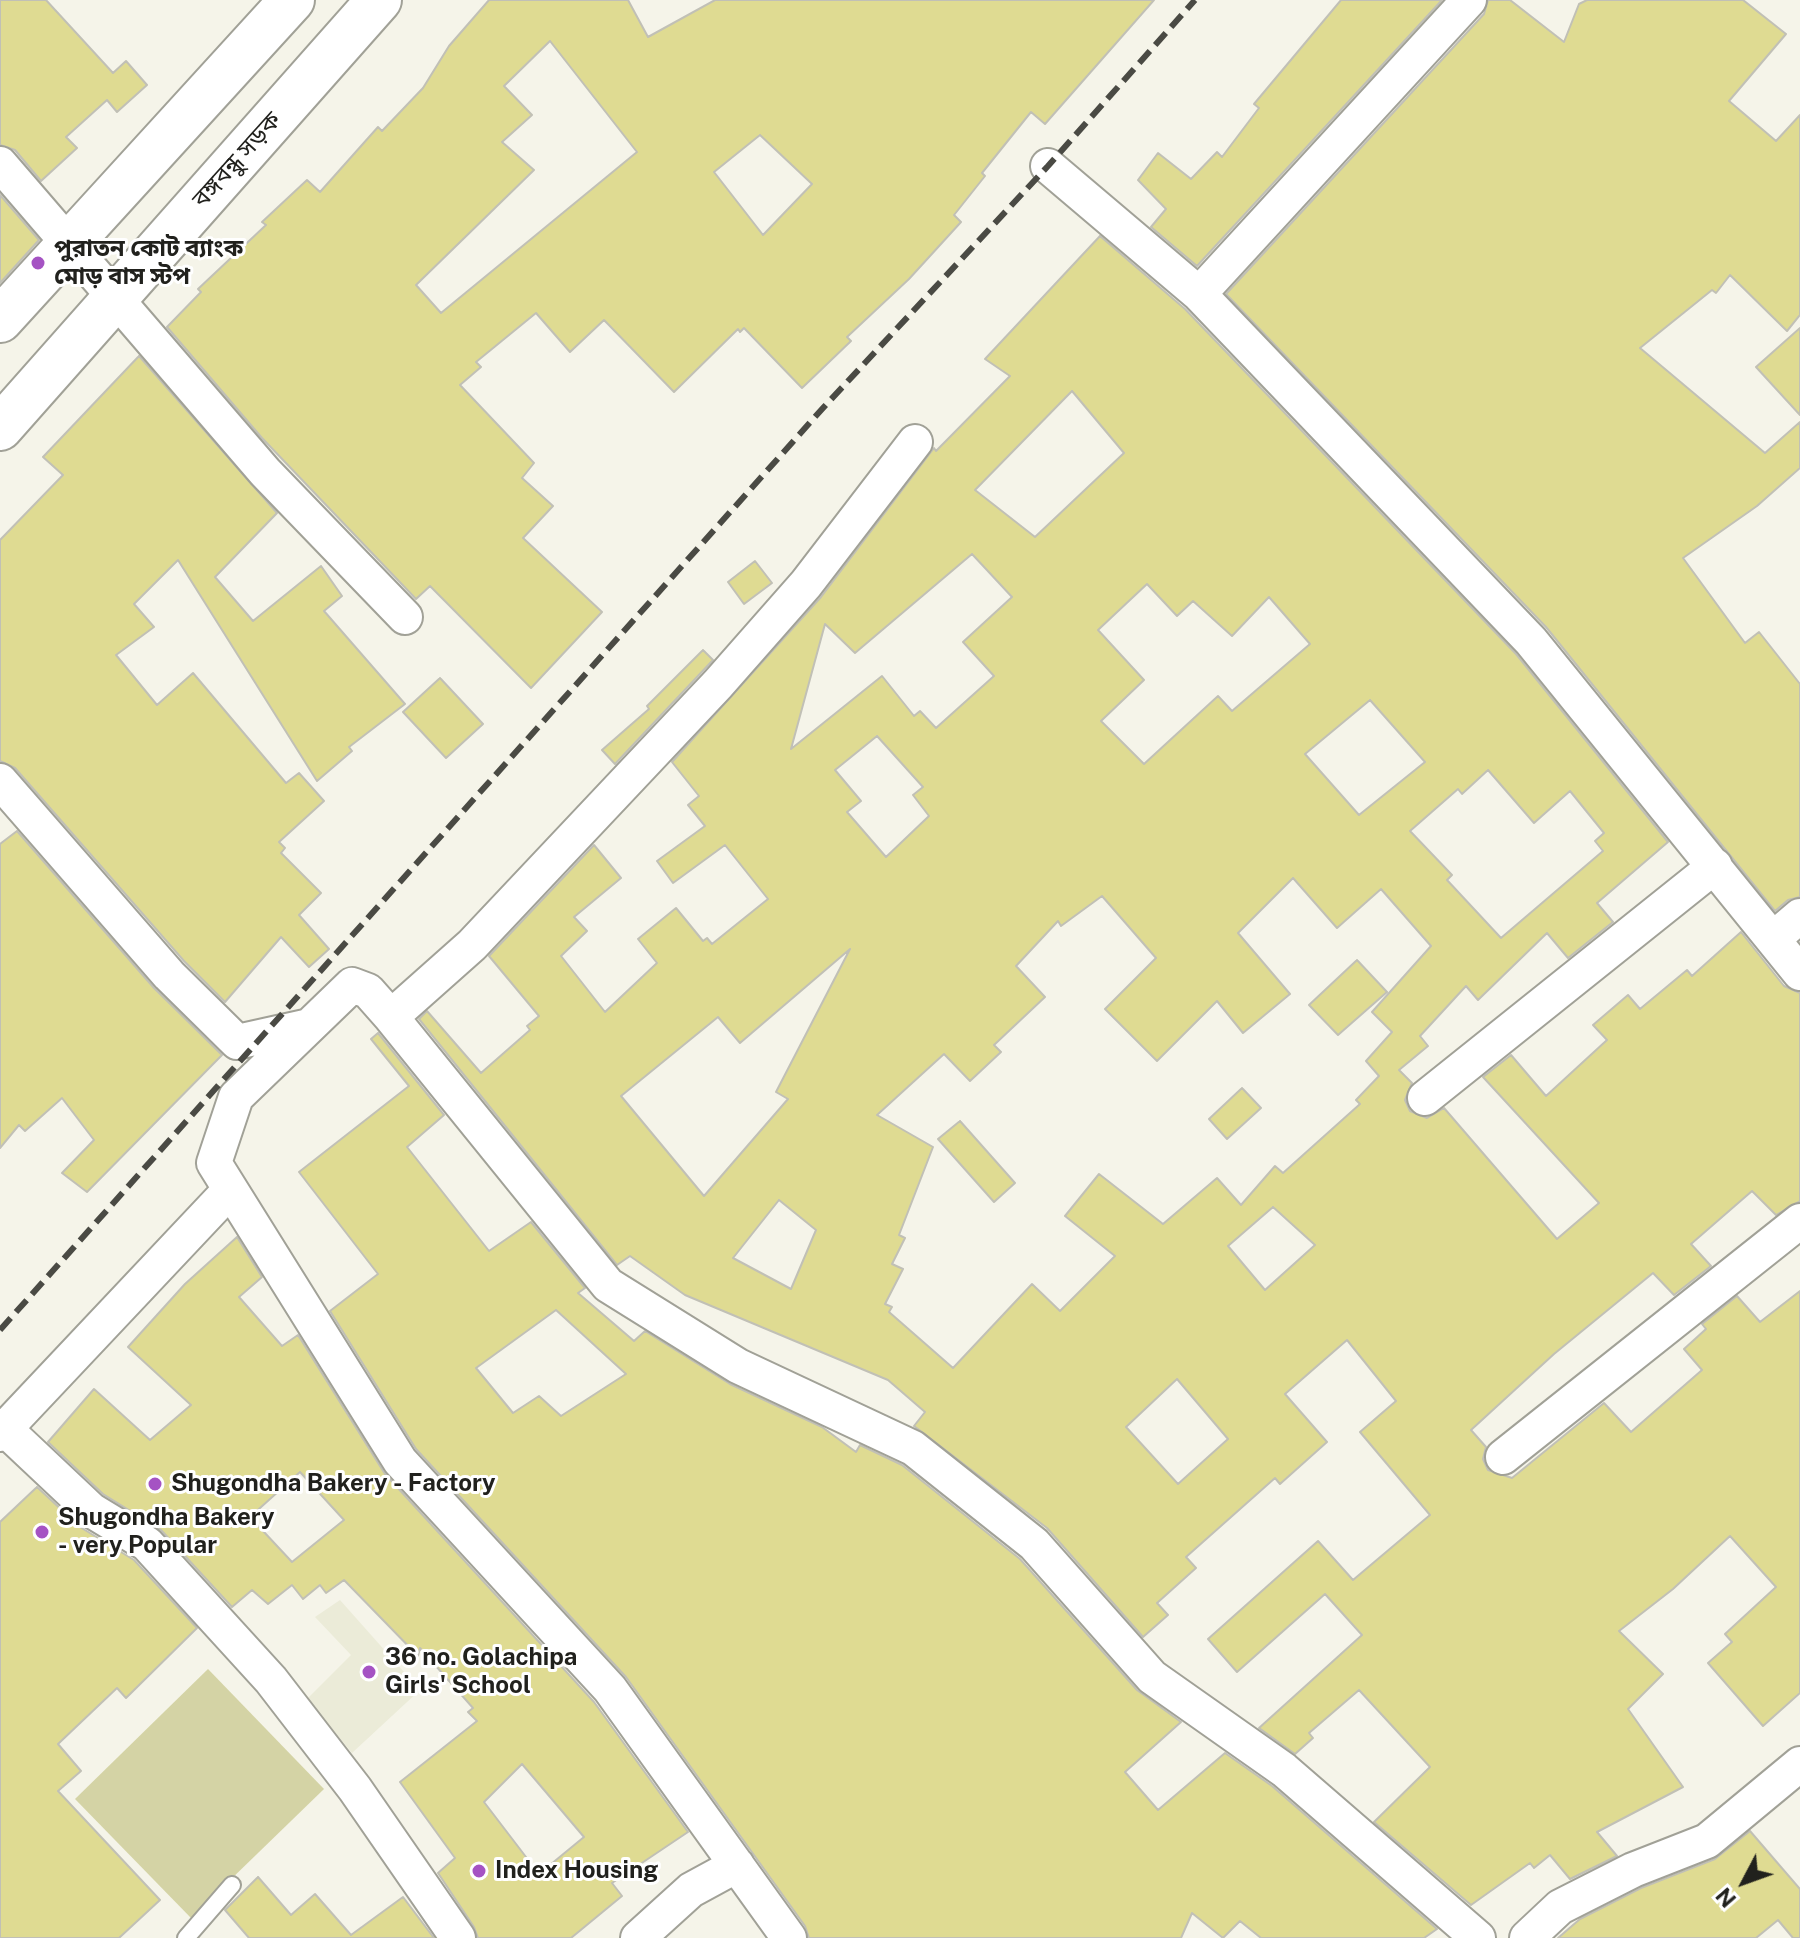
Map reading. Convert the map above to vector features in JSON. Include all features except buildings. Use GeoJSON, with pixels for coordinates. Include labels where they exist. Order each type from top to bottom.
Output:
{"type":"FeatureCollection","features":[{"type":"Feature","properties":{"kind":"main road"},"geometry":{"type":"LineString","coordinates":[[0,320],[292,0]]}},
{"type":"Feature","properties":{"kind":"main road","name":"বঙ্গবন্ধু সড়ক"},"geometry":{"type":"LineString","coordinates":[[0,428],[379,0]]}},
{"type":"Feature","properties":{"kind":"street"},"geometry":{"type":"LineString","coordinates":[[1199,294],[1469,0]]}},
{"type":"Feature","properties":{"kind":"street"},"geometry":{"type":"LineString","coordinates":[[0,164],[265,472],[405,617]]}},
{"type":"Feature","properties":{"kind":"street"},"geometry":{"type":"LineString","coordinates":[[1048,166],[1199,294],[1531,641],[1800,973]]}},
{"type":"Feature","properties":{"kind":"street"},"geometry":{"type":"LineString","coordinates":[[391,1017],[472,945],[718,684],[806,584],[915,442]]}},
{"type":"Feature","properties":{"kind":"street"},"geometry":{"type":"LineString","coordinates":[[0,781],[169,975],[237,1042],[309,1025]]}},
{"type":"Feature","properties":{"kind":"street"},"geometry":{"type":"LineString","coordinates":[[1425,1098],[1715,866]]}},
{"type":"Feature","properties":{"kind":"street"},"geometry":{"type":"LineString","coordinates":[[1773,939],[1800,916]]}},
{"type":"Feature","properties":{"kind":"street"},"geometry":{"type":"LineString","coordinates":[[789,1938],[610,1689],[400,1461],[214,1163],[236,1097],[352,985],[368,991],[391,1017],[608,1285],[738,1366],[913,1448],[1034,1544],[1152,1677],[1284,1770],[1478,1938]]}},
{"type":"Feature","properties":{"kind":"street"},"geometry":{"type":"LineString","coordinates":[[230,1190],[2,1432],[91,1510],[147,1544],[271,1680],[355,1789],[458,1938]]}},
{"type":"Feature","properties":{"kind":"street"},"geometry":{"type":"LineString","coordinates":[[1503,1457],[1800,1221]]}},
{"type":"Feature","properties":{"kind":"street"},"geometry":{"type":"LineString","coordinates":[[1527,1938],[1560,1907],[1633,1870],[1707,1841],[1800,1764]]}},
{"type":"Feature","properties":{"kind":"street"},"geometry":{"type":"LineString","coordinates":[[638,1938],[691,1890],[737,1865]]}},
{"type":"Feature","properties":{"kind":"lane"},"geometry":{"type":"LineString","coordinates":[[186,1938],[232,1885]]}},
{"type":"Feature","properties":{"kind":"shaded area","name":"36 no. Golachipa Girls' School"},"geometry":{"type":"Polygon","coordinates":[[[340,1600],[420,1690],[352,1753],[307,1699],[351,1655],[315,1617],[340,1600]]]}},
{"type":"Feature","properties":{"kind":"green space"},"geometry":{"type":"Polygon","coordinates":[[[208,1669],[324,1789],[191,1918],[75,1799],[208,1669]]]}},
{"type":"Feature","properties":{"kind":"railway"},"geometry":{"type":"LineString","coordinates":[[0,1330],[823,408],[1048,166],[1195,0]]}},
{"type":"Feature","properties":{"kind":"place","name":"পুরাতন কোট ব্যাংক মোড় বাস স্টপ"},"geometry":{"type":"Point","coordinates":[38,263]}},
{"type":"Feature","properties":{"kind":"place","name":"Shugondha Bakery - Factory"},"geometry":{"type":"Point","coordinates":[155,1484]}},
{"type":"Feature","properties":{"kind":"place","name":"Shugondha Bakery - very Popular"},"geometry":{"type":"Point","coordinates":[42,1532]}},
{"type":"Feature","properties":{"kind":"place","name":"36 no. Golachipa Girls' School"},"geometry":{"type":"Point","coordinates":[369,1672]}},
{"type":"Feature","properties":{"kind":"place","name":"Index Housing"},"geometry":{"type":"Point","coordinates":[479,1871]}}]}
